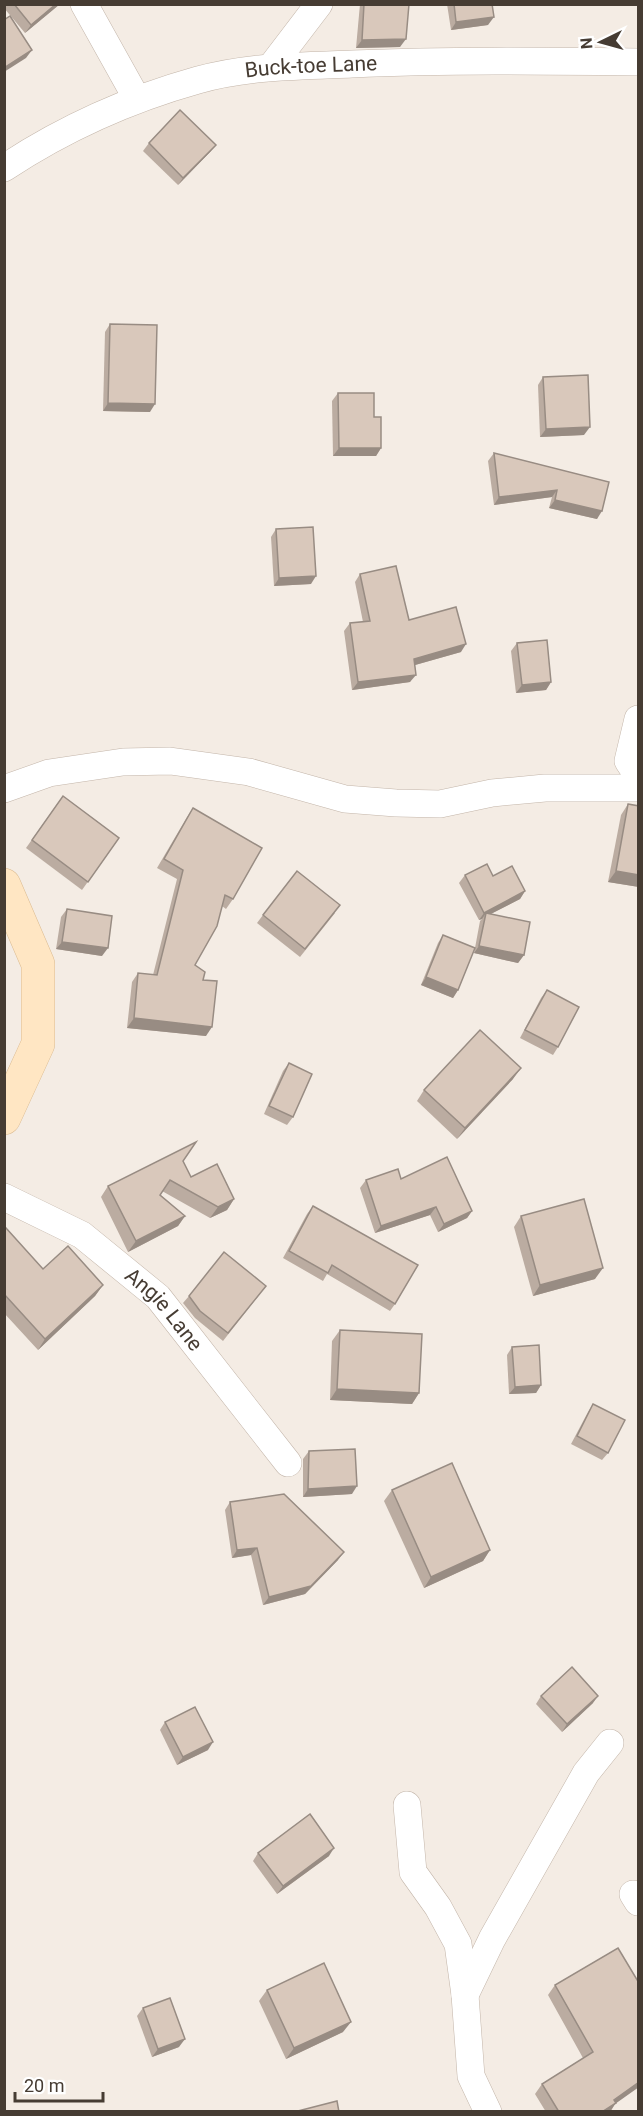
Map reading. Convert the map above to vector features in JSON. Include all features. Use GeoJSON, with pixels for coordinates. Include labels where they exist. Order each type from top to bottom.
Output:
{"type":"FeatureCollection","features":[{"type":"Feature","properties":{"kind":"street"},"geometry":{"type":"LineString","coordinates":[[84,4],[137,99]]}},
{"type":"Feature","properties":{"kind":"street"},"geometry":{"type":"LineString","coordinates":[[271,67],[319,4]]}},
{"type":"Feature","properties":{"kind":"street","name":"Buck-toe Lane"},"geometry":{"type":"LineString","coordinates":[[4,168],[36,147],[137,99],[200,79],[271,67],[431,60],[639,62]]}},
{"type":"Feature","properties":{"kind":"street"},"geometry":{"type":"LineString","coordinates":[[639,719],[628,761],[639,776]]}},
{"type":"Feature","properties":{"kind":"street"},"geometry":{"type":"LineString","coordinates":[[4,789],[49,772],[90,766],[170,761],[249,772],[345,799],[396,803],[440,804],[492,793],[545,788],[639,788]]}},
{"type":"Feature","properties":{"kind":"street"},"geometry":{"type":"LineString","coordinates":[[4,885],[38,964],[38,1044],[4,1118]]}},
{"type":"Feature","properties":{"kind":"street","name":"Angie Lane"},"geometry":{"type":"LineString","coordinates":[[4,1197],[82,1235],[158,1297],[288,1463]]}},
{"type":"Feature","properties":{"kind":"street"},"geometry":{"type":"LineString","coordinates":[[465,1995],[492,1939],[586,1773],[610,1743]]}},
{"type":"Feature","properties":{"kind":"street"},"geometry":{"type":"LineString","coordinates":[[407,1805],[413,1872],[438,1907],[458,1944],[465,1995],[471,2076],[489,2112]]}},
{"type":"Feature","properties":{"kind":"building"},"geometry":{"type":"Polygon","coordinates":[[[14,4],[56,4],[31,25],[14,4]]]}},
{"type":"Feature","properties":{"kind":"building"},"geometry":{"type":"Polygon","coordinates":[[[364,4],[409,4],[406,39],[362,40],[364,4]]]}},
{"type":"Feature","properties":{"kind":"building"},"geometry":{"type":"Polygon","coordinates":[[[454,4],[492,4],[494,17],[456,22],[454,4]]]}},
{"type":"Feature","properties":{"kind":"building"},"geometry":{"type":"Polygon","coordinates":[[[10,16],[32,50],[4,68],[4,20],[10,16]]]}},
{"type":"Feature","properties":{"kind":"building"},"geometry":{"type":"Polygon","coordinates":[[[180,110],[216,145],[183,178],[149,143],[180,110]]]}},
{"type":"Feature","properties":{"kind":"building"},"geometry":{"type":"Polygon","coordinates":[[[110,324],[157,325],[155,404],[108,403],[110,324]]]}},
{"type":"Feature","properties":{"kind":"building"},"geometry":{"type":"Polygon","coordinates":[[[588,375],[590,427],[546,429],[543,377],[588,375]]]}},
{"type":"Feature","properties":{"kind":"building"},"geometry":{"type":"Polygon","coordinates":[[[338,393],[374,393],[374,417],[381,417],[381,448],[339,448],[338,393]]]}},
{"type":"Feature","properties":{"kind":"building"},"geometry":{"type":"Polygon","coordinates":[[[494,453],[609,482],[602,511],[555,500],[557,490],[499,497],[494,453]]]}},
{"type":"Feature","properties":{"kind":"building"},"geometry":{"type":"Polygon","coordinates":[[[313,527],[316,576],[279,578],[276,529],[313,527]]]}},
{"type":"Feature","properties":{"kind":"building"},"geometry":{"type":"Polygon","coordinates":[[[396,566],[409,620],[456,607],[466,644],[414,659],[416,675],[358,682],[350,623],[370,621],[360,574],[396,566]]]}},
{"type":"Feature","properties":{"kind":"building"},"geometry":{"type":"Polygon","coordinates":[[[547,640],[551,682],[522,685],[517,643],[547,640]]]}},
{"type":"Feature","properties":{"kind":"building"},"geometry":{"type":"Polygon","coordinates":[[[63,796],[119,838],[88,882],[32,840],[63,796]]]}},
{"type":"Feature","properties":{"kind":"building"},"geometry":{"type":"Polygon","coordinates":[[[628,804],[639,806],[639,875],[616,871],[628,804]]]}},
{"type":"Feature","properties":{"kind":"building"},"geometry":{"type":"Polygon","coordinates":[[[193,808],[262,848],[233,899],[225,895],[217,926],[195,965],[205,972],[203,980],[217,981],[212,1027],[134,1018],[138,973],[157,975],[183,870],[164,859],[193,808]]]}},
{"type":"Feature","properties":{"kind":"building"},"geometry":{"type":"Polygon","coordinates":[[[487,864],[493,876],[512,866],[525,891],[484,913],[465,875],[487,864]]]}},
{"type":"Feature","properties":{"kind":"building"},"geometry":{"type":"Polygon","coordinates":[[[297,871],[340,905],[305,949],[263,915],[297,871]]]}},
{"type":"Feature","properties":{"kind":"building"},"geometry":{"type":"Polygon","coordinates":[[[67,909],[112,916],[108,948],[62,942],[67,909]]]}},
{"type":"Feature","properties":{"kind":"building"},"geometry":{"type":"Polygon","coordinates":[[[486,913],[530,922],[524,955],[479,946],[486,913]]]}},
{"type":"Feature","properties":{"kind":"building"},"geometry":{"type":"Polygon","coordinates":[[[443,935],[475,948],[458,990],[426,977],[443,935]]]}},
{"type":"Feature","properties":{"kind":"building"},"geometry":{"type":"Polygon","coordinates":[[[547,990],[579,1007],[558,1047],[525,1030],[547,990]]]}},
{"type":"Feature","properties":{"kind":"building"},"geometry":{"type":"Polygon","coordinates":[[[480,1030],[521,1068],[465,1128],[424,1090],[480,1030]]]}},
{"type":"Feature","properties":{"kind":"building"},"geometry":{"type":"Polygon","coordinates":[[[289,1063],[312,1074],[293,1117],[269,1106],[289,1063]]]}},
{"type":"Feature","properties":{"kind":"building"},"geometry":{"type":"Polygon","coordinates":[[[196,1142],[183,1161],[191,1177],[217,1164],[234,1199],[218,1207],[170,1180],[160,1195],[185,1216],[136,1241],[108,1186],[196,1142]]]}},
{"type":"Feature","properties":{"kind":"building"},"geometry":{"type":"Polygon","coordinates":[[[447,1157],[472,1211],[444,1224],[436,1207],[381,1226],[366,1180],[398,1169],[401,1179],[447,1157]]]}},
{"type":"Feature","properties":{"kind":"building"},"geometry":{"type":"Polygon","coordinates":[[[584,1199],[603,1268],[540,1285],[521,1216],[584,1199]]]}},
{"type":"Feature","properties":{"kind":"building"},"geometry":{"type":"Polygon","coordinates":[[[313,1206],[418,1265],[395,1304],[332,1265],[328,1273],[289,1251],[313,1206]]]}},
{"type":"Feature","properties":{"kind":"building"},"geometry":{"type":"Polygon","coordinates":[[[6,1228],[43,1269],[68,1246],[103,1285],[45,1339],[4,1294],[4,1229],[6,1228]]]}},
{"type":"Feature","properties":{"kind":"building"},"geometry":{"type":"Polygon","coordinates":[[[224,1252],[266,1286],[228,1333],[200,1311],[189,1296],[224,1252]]]}},
{"type":"Feature","properties":{"kind":"building"},"geometry":{"type":"Polygon","coordinates":[[[340,1330],[422,1334],[419,1393],[337,1389],[340,1330]]]}},
{"type":"Feature","properties":{"kind":"building"},"geometry":{"type":"Polygon","coordinates":[[[539,1345],[541,1385],[515,1387],[512,1347],[539,1345]]]}},
{"type":"Feature","properties":{"kind":"building"},"geometry":{"type":"Polygon","coordinates":[[[593,1404],[625,1420],[608,1453],[577,1436],[593,1404]]]}},
{"type":"Feature","properties":{"kind":"building"},"geometry":{"type":"Polygon","coordinates":[[[355,1449],[357,1486],[308,1489],[309,1451],[355,1449]]]}},
{"type":"Feature","properties":{"kind":"building"},"geometry":{"type":"Polygon","coordinates":[[[452,1463],[490,1550],[431,1577],[392,1490],[452,1463]]]}},
{"type":"Feature","properties":{"kind":"building"},"geometry":{"type":"Polygon","coordinates":[[[284,1494],[344,1552],[311,1586],[269,1597],[257,1548],[237,1550],[230,1502],[284,1494]]]}},
{"type":"Feature","properties":{"kind":"building"},"geometry":{"type":"Polygon","coordinates":[[[572,1667],[598,1696],[567,1724],[541,1696],[572,1667]]]}},
{"type":"Feature","properties":{"kind":"building"},"geometry":{"type":"Polygon","coordinates":[[[195,1707],[213,1742],[183,1757],[165,1722],[195,1707]]]}},
{"type":"Feature","properties":{"kind":"building"},"geometry":{"type":"Polygon","coordinates":[[[310,1814],[334,1848],[283,1886],[258,1853],[310,1814]]]}},
{"type":"Feature","properties":{"kind":"building"},"geometry":{"type":"Polygon","coordinates":[[[618,1948],[639,1983],[639,2082],[614,2100],[616,2103],[602,2112],[559,2112],[542,2084],[593,2052],[555,1985],[618,1948]]]}},
{"type":"Feature","properties":{"kind":"building"},"geometry":{"type":"Polygon","coordinates":[[[324,1963],[351,2022],[294,2048],[267,1990],[324,1963]]]}},
{"type":"Feature","properties":{"kind":"building"},"geometry":{"type":"Polygon","coordinates":[[[170,1998],[185,2039],[158,2049],[143,2008],[170,1998]]]}},
{"type":"Feature","properties":{"kind":"building"},"geometry":{"type":"Polygon","coordinates":[[[337,2101],[339,2112],[294,2112],[337,2101]]]}}]}
